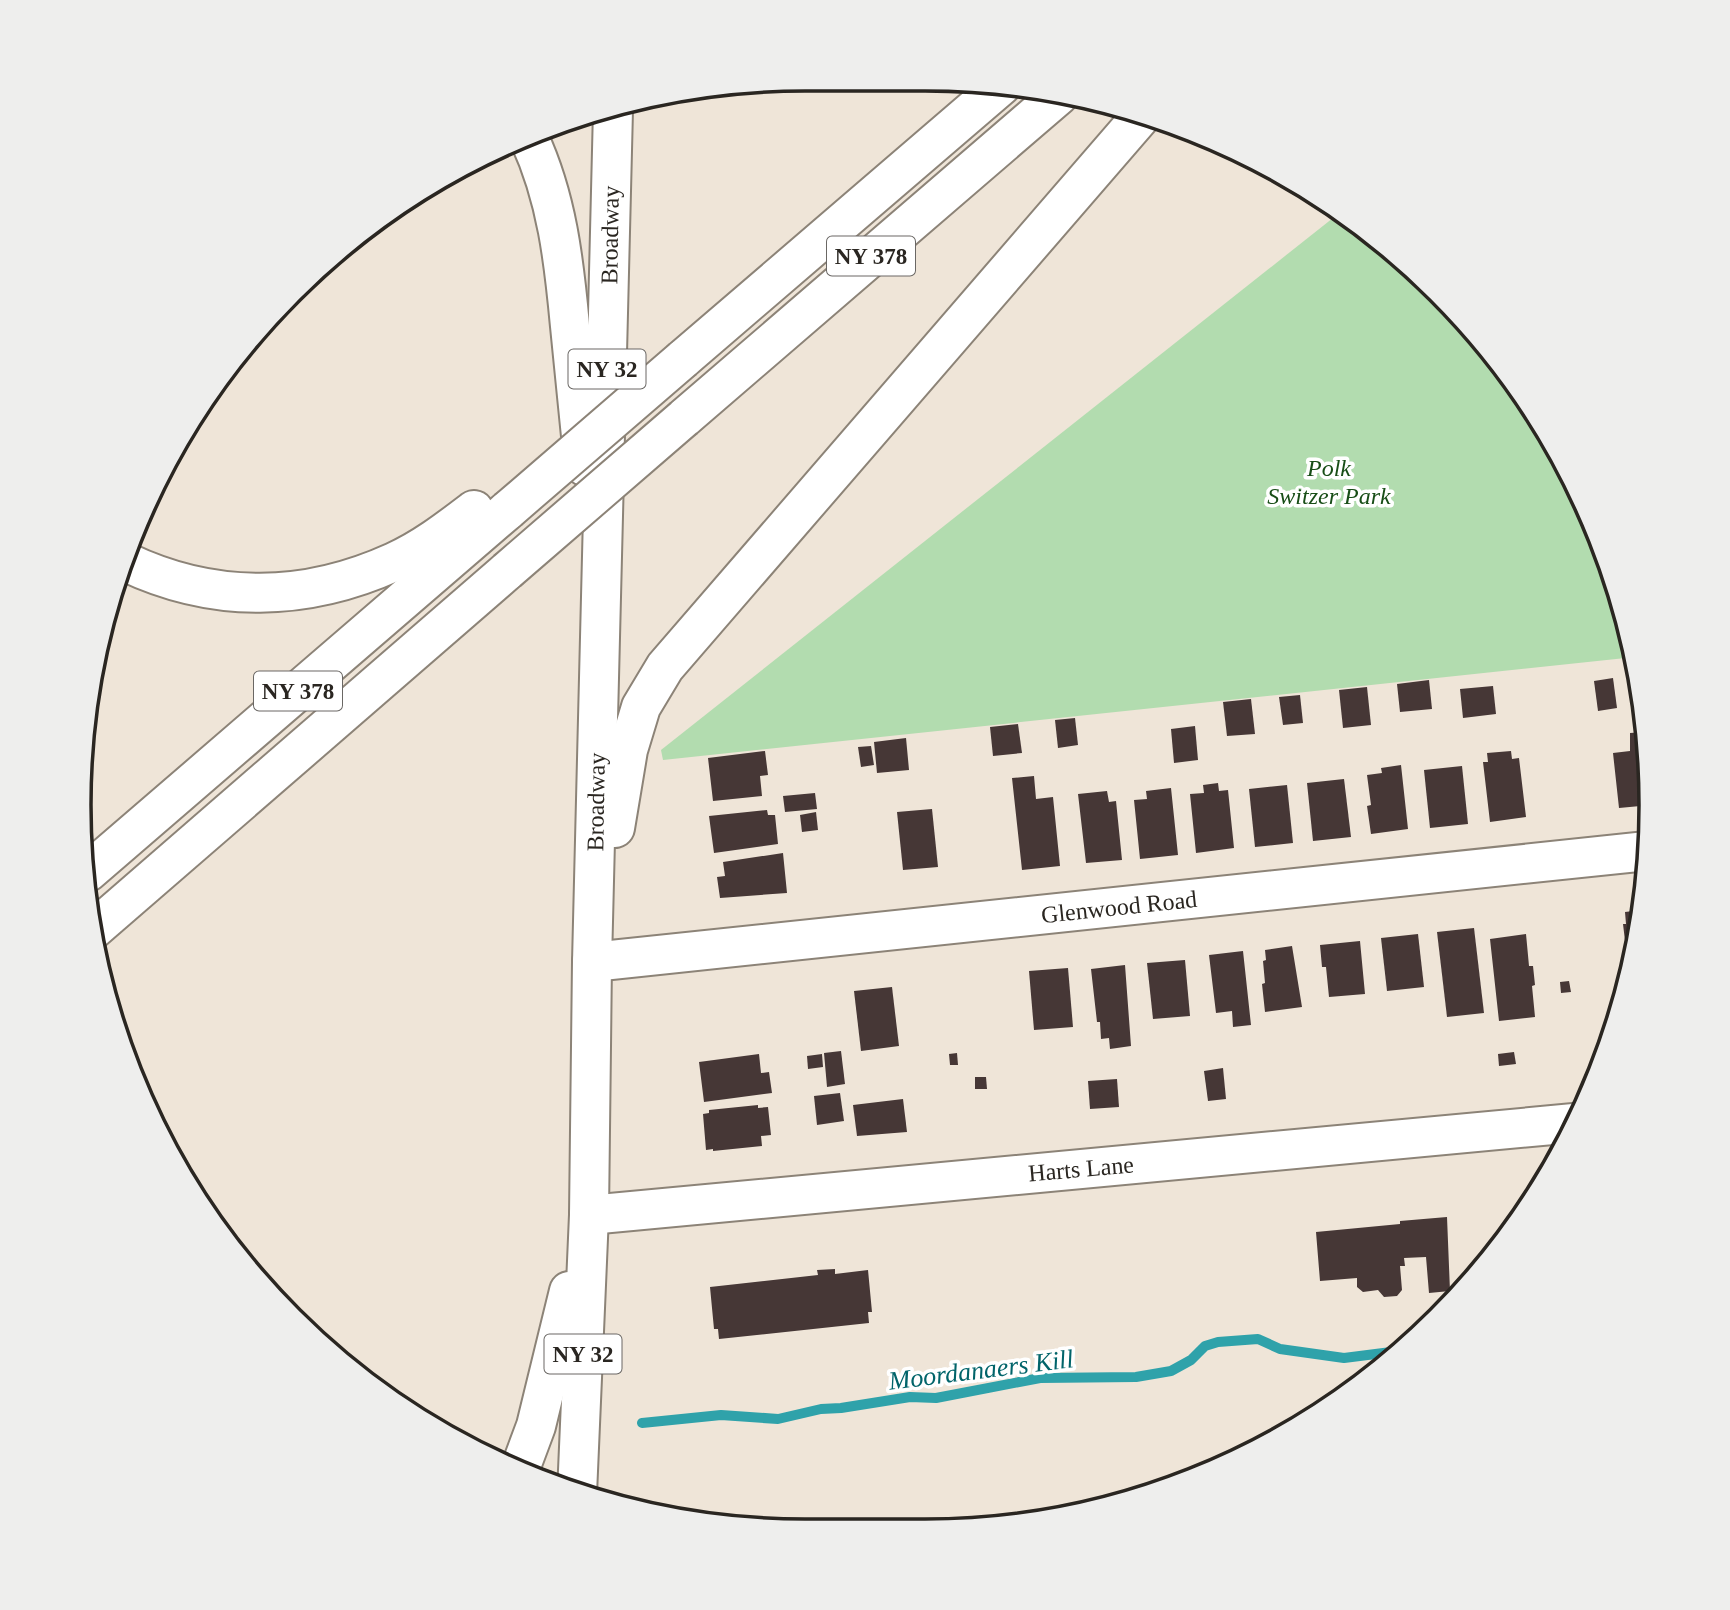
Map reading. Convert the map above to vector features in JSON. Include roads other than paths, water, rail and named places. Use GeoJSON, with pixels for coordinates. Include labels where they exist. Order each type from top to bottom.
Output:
{"type":"FeatureCollection","features":[{"type":"Feature","properties":{"kind":"main road","name":"NY 378"},"geometry":{"type":"LineString","coordinates":[[94,866],[509,497],[683,359],[991,95]]}},
{"type":"Feature","properties":{"kind":"main road","name":"NY 378"},"geometry":{"type":"LineString","coordinates":[[101,923],[1049,102]]}},
{"type":"Feature","properties":{"kind":"main road","name":"Broadway"},"geometry":{"type":"LineString","coordinates":[[578,1482],[589,1215],[592,962],[613,117]]}},
{"type":"Feature","properties":{"kind":"main road"},"geometry":{"type":"LineString","coordinates":[[592,962],[628,750],[641,708],[664,667],[1135,123]]}},
{"type":"Feature","properties":{"kind":"main road"},"geometry":{"type":"LineString","coordinates":[[532,145],[549,191],[562,246],[600,628]]}},
{"type":"Feature","properties":{"kind":"main road"},"geometry":{"type":"LineString","coordinates":[[133,565],[171,580],[217,590],[264,594],[308,590],[352,579],[396,561],[509,497]]}},
{"type":"Feature","properties":{"kind":"main road","name":"Glenwood Road"},"geometry":{"type":"LineString","coordinates":[[592,962],[1637,852]]}},
{"type":"Feature","properties":{"kind":"main road"},"geometry":{"type":"LineString","coordinates":[[103,930],[158,872]]}},
{"type":"Feature","properties":{"kind":"main road","name":"Harts Lane"},"geometry":{"type":"LineString","coordinates":[[589,1215],[1563,1124]]}},
{"type":"Feature","properties":{"kind":"main road"},"geometry":{"type":"LineString","coordinates":[[523,1461],[536,1426],[589,1215]]}},
{"type":"Feature","properties":{"kind":"waterway","name":"Moordanaers Kill"},"geometry":{"type":"LineString","coordinates":[[642,1423],[721,1415],[778,1419],[821,1409],[910,1397],[936,1398],[1040,1378],[1136,1377],[1171,1371],[1191,1360],[1205,1346],[1218,1342],[1258,1339],[1280,1349],[1344,1358],[1382,1353]]}},
{"type":"Feature","properties":{"kind":"park label","name":"Polk Switzer Park"},"geometry":{"type":"Point","coordinates":[1329,482]}}]}
